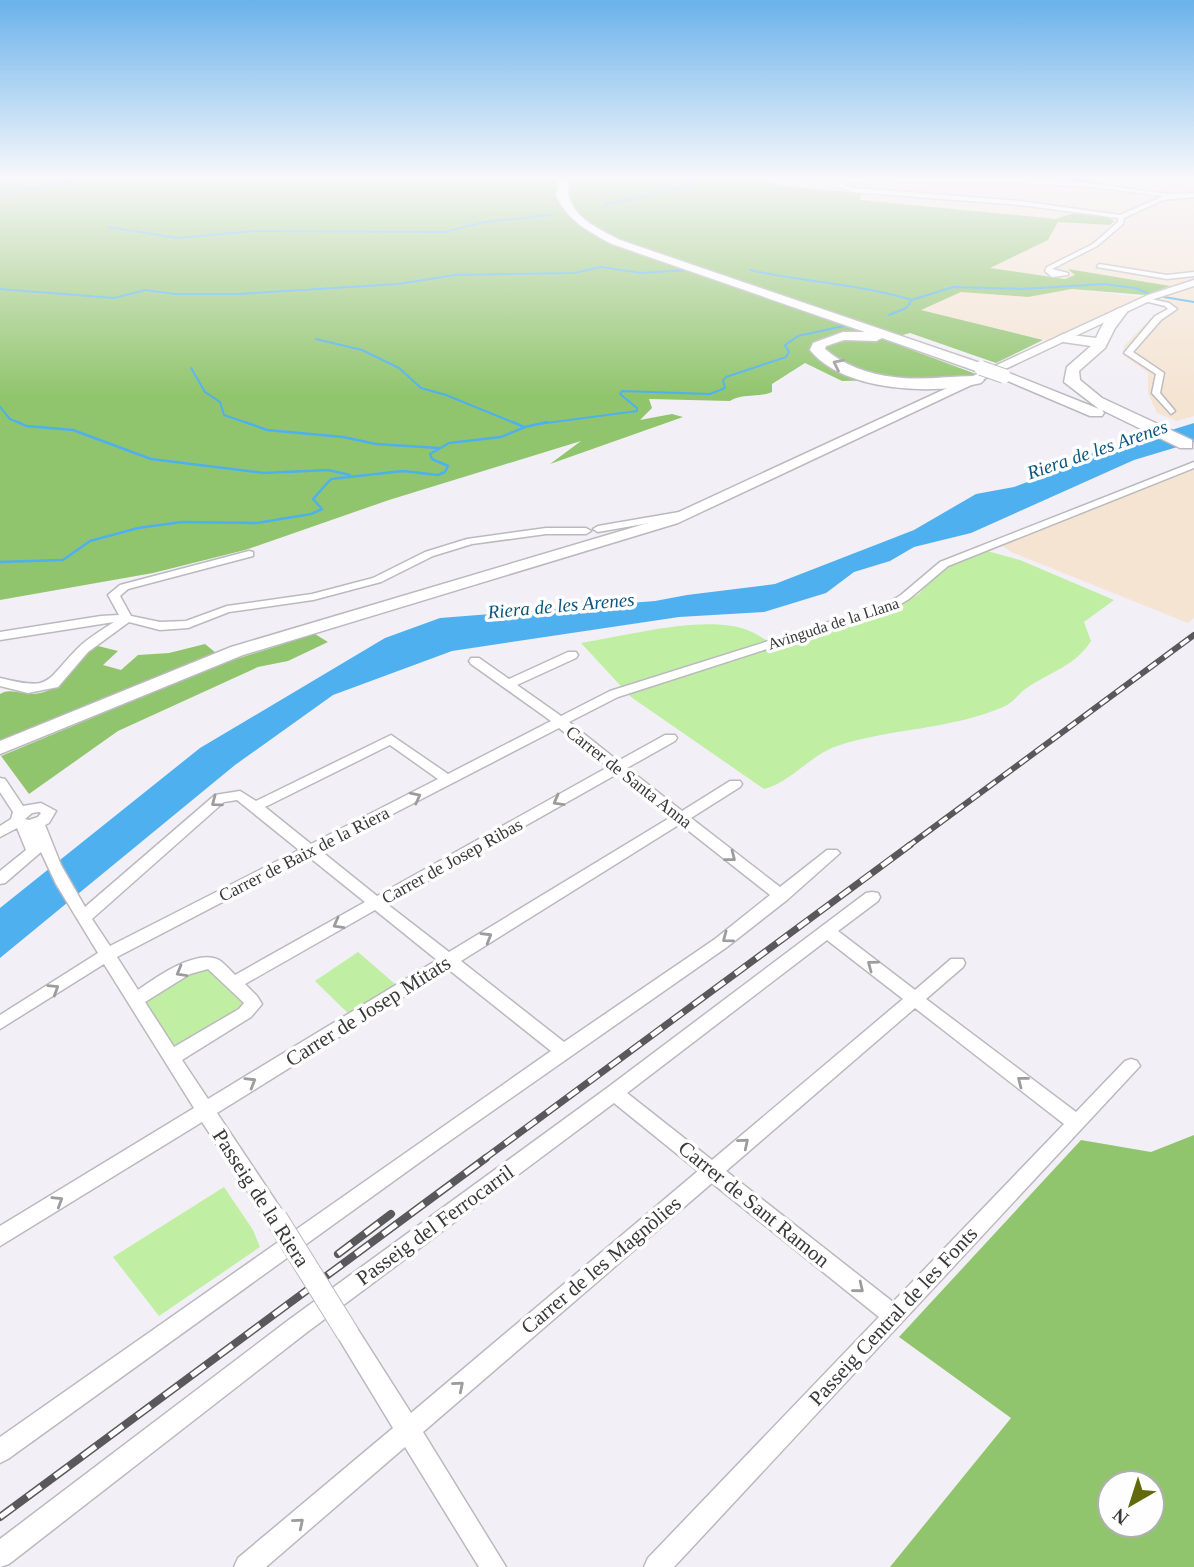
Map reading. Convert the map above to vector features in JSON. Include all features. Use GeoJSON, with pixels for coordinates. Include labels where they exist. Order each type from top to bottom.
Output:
{"type":"FeatureCollection","features":[{"type":"Feature","properties":{"kind":"highway"},"geometry":{"type":"LineString","coordinates":[[636,249],[981,371]]}},
{"type":"Feature","properties":{"kind":"highway"},"geometry":{"type":"LineString","coordinates":[[1117,416],[1088,396],[1072,382],[1070,375],[1074,368],[1100,345],[1108,327],[1120,312]]}},
{"type":"Feature","properties":{"kind":"highway"},"geometry":{"type":"LineString","coordinates":[[934,400],[934,397],[928,394],[868,376],[830,360],[819,352],[818,344],[843,336],[878,337],[981,371],[1005,376],[1117,416],[1191,448]]}},
{"type":"Feature","properties":{"kind":"highway"},"geometry":{"type":"LineString","coordinates":[[1063,338],[1084,339],[1100,345]]}},
{"type":"Feature","properties":{"kind":"highway"},"geometry":{"type":"LineString","coordinates":[[868,376],[930,386],[981,371]]}},
{"type":"Feature","properties":{"kind":"highway"},"geometry":{"type":"LineString","coordinates":[[1005,376],[1062,399],[1117,416]]}},
{"type":"Feature","properties":{"kind":"main road"},"geometry":{"type":"LineString","coordinates":[[0,748],[237,651],[598,533],[627,536],[690,513],[934,400],[981,371],[1146,300],[1194,283]]}},
{"type":"Feature","properties":{"kind":"street"},"geometry":{"type":"LineString","coordinates":[[1054,270],[1088,249]]}},
{"type":"Feature","properties":{"kind":"street"},"geometry":{"type":"LineString","coordinates":[[1099,266],[1167,278],[1194,274]]}},
{"type":"Feature","properties":{"kind":"street"},"geometry":{"type":"LineString","coordinates":[[1146,300],[1167,304],[1174,309],[1157,318],[1128,353],[1160,373],[1156,393],[1171,411]]}},
{"type":"Feature","properties":{"kind":"street","name":"Avinguda de la Llana"},"geometry":{"type":"LineString","coordinates":[[614,694],[890,606],[906,598],[930,573],[944,564],[1194,465]]}},
{"type":"Feature","properties":{"kind":"street"},"geometry":{"type":"LineString","coordinates":[[0,636],[101,619],[127,618],[160,626],[188,624],[227,609],[313,597],[377,580],[429,554],[471,541],[547,531],[598,533],[690,513]]}},
{"type":"Feature","properties":{"kind":"street"},"geometry":{"type":"LineString","coordinates":[[127,618],[114,595],[120,589],[249,554]]}},
{"type":"Feature","properties":{"kind":"street"},"geometry":{"type":"LineString","coordinates":[[0,682],[28,689],[54,684],[84,649],[127,618]]}},
{"type":"Feature","properties":{"kind":"street"},"geometry":{"type":"LineString","coordinates":[[509,684],[572,654]]}},
{"type":"Feature","properties":{"kind":"street","name":"Carrer de Santa Anna"},"geometry":{"type":"LineString","coordinates":[[475,661],[560,722],[781,896]]}},
{"type":"Feature","properties":{"kind":"street","name":"Carrer de Baix de la Riera"},"geometry":{"type":"LineString","coordinates":[[0,1023],[107,955],[614,694]]}},
{"type":"Feature","properties":{"kind":"street","name":"Carrer de Josep Ribas"},"geometry":{"type":"LineString","coordinates":[[234,983],[670,738]]}},
{"type":"Feature","properties":{"kind":"street"},"geometry":{"type":"LineString","coordinates":[[256,806],[391,739],[448,780]]}},
{"type":"Feature","properties":{"kind":"street"},"geometry":{"type":"LineString","coordinates":[[0,782],[25,827],[33,850],[0,879]]}},
{"type":"Feature","properties":{"kind":"street","name":"Carrer de Josep Mitats"},"geometry":{"type":"LineString","coordinates":[[0,1237],[735,784]]}},
{"type":"Feature","properties":{"kind":"street"},"geometry":{"type":"LineString","coordinates":[[82,912],[220,798],[240,795],[564,1051]]}},
{"type":"Feature","properties":{"kind":"street"},"geometry":{"type":"LineString","coordinates":[[0,832],[18,815]]}},
{"type":"Feature","properties":{"kind":"street","name":"Passeig de la Riera"},"geometry":{"type":"LineString","coordinates":[[18,815],[46,849],[171,1058],[276,1218],[493,1567]]}},
{"type":"Feature","properties":{"kind":"street"},"geometry":{"type":"LineString","coordinates":[[0,1451],[564,1051],[721,943],[832,853]]}},
{"type":"Feature","properties":{"kind":"street","name":"Passeig del Ferrocarril"},"geometry":{"type":"LineString","coordinates":[[0,1555],[298,1326],[614,1093],[872,897]]}},
{"type":"Feature","properties":{"kind":"street"},"geometry":{"type":"LineString","coordinates":[[828,932],[1076,1123]]}},
{"type":"Feature","properties":{"kind":"street"},"geometry":{"type":"LineString","coordinates":[[135,1000],[201,962],[213,964],[251,1000],[251,1008],[171,1058]]}},
{"type":"Feature","properties":{"kind":"street","name":"Carrer de les Magnòlies"},"geometry":{"type":"LineString","coordinates":[[247,1567],[957,963]]}},
{"type":"Feature","properties":{"kind":"street","name":"Passeig Central de les Fonts"},"geometry":{"type":"LineString","coordinates":[[657,1567],[1131,1066]]}},
{"type":"Feature","properties":{"kind":"street","name":"Carrer de Sant Ramon"},"geometry":{"type":"LineString","coordinates":[[614,1093],[894,1316]]}},
{"type":"Feature","properties":{"kind":"shaded area"},"geometry":{"type":"Polygon","coordinates":[[[1029,249],[1194,249],[1194,416],[1177,421],[1157,413],[1148,393],[1148,373],[1123,355],[1124,346],[1150,319],[1166,309],[1159,305],[1131,301],[1050,341],[920,310],[961,292],[1028,297],[1072,289],[1161,299],[1183,290],[1082,273],[1065,279],[989,268],[1029,249]]]}},
{"type":"Feature","properties":{"kind":"shaded area"},"geometry":{"type":"Polygon","coordinates":[[[1194,468],[1194,618],[1188,623],[1011,552],[1001,545],[1194,468]]]}},
{"type":"Feature","properties":{"kind":"green space"},"geometry":{"type":"Polygon","coordinates":[[[0,249],[1029,249],[990,268],[1065,279],[1075,275],[1068,269],[1170,286],[1145,295],[1072,289],[1028,297],[961,292],[921,310],[1043,340],[996,363],[910,333],[885,340],[976,374],[970,378],[842,381],[805,363],[772,384],[772,392],[766,394],[730,401],[649,399],[652,408],[640,420],[672,414],[683,417],[550,464],[581,441],[389,500],[245,550],[153,573],[0,600],[0,249]]]}},
{"type":"Feature","properties":{"kind":"green space"},"geometry":{"type":"Polygon","coordinates":[[[987,551],[1020,560],[1114,600],[1084,622],[1091,641],[1085,649],[1071,662],[1028,687],[1003,707],[983,715],[941,725],[837,746],[783,781],[764,789],[631,697],[581,643],[676,626],[715,624],[744,629],[776,647],[899,606],[919,594],[941,569],[987,551]]]}},
{"type":"Feature","properties":{"kind":"green space"},"geometry":{"type":"Polygon","coordinates":[[[315,634],[328,642],[288,661],[258,667],[118,731],[29,794],[1,756],[221,664],[315,634]]]}},
{"type":"Feature","properties":{"kind":"green space"},"geometry":{"type":"Polygon","coordinates":[[[205,644],[216,653],[0,741],[0,694],[11,691],[32,694],[52,689],[67,677],[94,645],[118,651],[103,665],[121,670],[138,655],[169,653],[205,644]]]}},
{"type":"Feature","properties":{"kind":"green space"},"geometry":{"type":"Polygon","coordinates":[[[358,952],[402,990],[354,1019],[315,981],[358,952]]]}},
{"type":"Feature","properties":{"kind":"green space"},"geometry":{"type":"Polygon","coordinates":[[[201,962],[251,1000],[171,1058],[135,1000],[201,962]]]}},
{"type":"Feature","properties":{"kind":"green space"},"geometry":{"type":"Polygon","coordinates":[[[1194,1135],[1194,1567],[890,1567],[1011,1418],[899,1337],[1081,1140],[1151,1152],[1194,1135]]]}},
{"type":"Feature","properties":{"kind":"green space"},"geometry":{"type":"Polygon","coordinates":[[[224,1187],[253,1230],[260,1247],[159,1316],[113,1257],[224,1187]]]}},
{"type":"Feature","properties":{"kind":"water"},"geometry":{"type":"Polygon","coordinates":[[[1194,423],[1194,442],[1134,460],[971,533],[914,547],[890,561],[854,572],[826,593],[764,612],[679,617],[452,651],[333,695],[235,765],[0,958],[0,908],[200,748],[385,638],[440,618],[655,601],[775,584],[914,530],[976,494],[1014,487],[1059,470],[1089,453],[1194,423]]]}},
{"type":"Feature","properties":{"kind":"waterway"},"geometry":{"type":"LineString","coordinates":[[0,289],[114,298],[145,290],[175,294],[238,294],[398,284],[455,275],[574,273],[601,267],[641,273],[688,270]]}},
{"type":"Feature","properties":{"kind":"waterway"},"geometry":{"type":"LineString","coordinates":[[750,270],[872,290],[912,300]]}},
{"type":"Feature","properties":{"kind":"waterway"},"geometry":{"type":"LineString","coordinates":[[912,300],[953,287],[1023,289],[1104,284],[1135,288],[1150,294]]}},
{"type":"Feature","properties":{"kind":"waterway"},"geometry":{"type":"LineString","coordinates":[[1164,297],[1194,302]]}},
{"type":"Feature","properties":{"kind":"waterway"},"geometry":{"type":"LineString","coordinates":[[889,315],[906,308],[912,300]]}},
{"type":"Feature","properties":{"kind":"waterway"},"geometry":{"type":"LineString","coordinates":[[539,424],[637,411],[637,408],[620,394],[622,391],[710,394],[725,388],[723,380],[726,377],[786,357],[789,352],[785,345],[798,336],[848,325]]}},
{"type":"Feature","properties":{"kind":"waterway"},"geometry":{"type":"LineString","coordinates":[[316,339],[362,350],[399,368],[421,388],[446,395],[517,424]]}},
{"type":"Feature","properties":{"kind":"waterway"},"geometry":{"type":"LineString","coordinates":[[191,368],[205,392],[220,402],[224,415],[250,424]]}},
{"type":"Feature","properties":{"kind":"waterway"},"geometry":{"type":"LineString","coordinates":[[0,407],[10,419],[22,424]]}},
{"type":"Feature","properties":{"kind":"waterway"},"geometry":{"type":"LineString","coordinates":[[18,422],[22,424]]}},
{"type":"Feature","properties":{"kind":"waterway"},"geometry":{"type":"LineString","coordinates":[[245,422],[267,430],[343,437],[376,444],[439,448]]}},
{"type":"Feature","properties":{"kind":"waterway"},"geometry":{"type":"LineString","coordinates":[[513,422],[524,427]]}},
{"type":"Feature","properties":{"kind":"waterway"},"geometry":{"type":"LineString","coordinates":[[0,562],[63,560],[90,541],[138,528],[182,522],[257,523],[311,514],[322,509],[313,499],[331,479],[403,471],[438,475],[445,472],[448,466],[432,459],[430,454],[449,443],[501,437],[547,422]]}},
{"type":"Feature","properties":{"kind":"waterway"},"geometry":{"type":"LineString","coordinates":[[22,424],[73,430],[151,459],[264,473],[328,470],[350,475]]}},
{"type":"Feature","properties":{"kind":"railway"},"geometry":{"type":"LineString","coordinates":[[907,847],[1194,635]]}},
{"type":"Feature","properties":{"kind":"railway"},"geometry":{"type":"LineString","coordinates":[[484,1159],[910,845]]}},
{"type":"Feature","properties":{"kind":"railway"},"geometry":{"type":"LineString","coordinates":[[0,1517],[486,1158]]}},
{"type":"Feature","properties":{"kind":"railway"},"geometry":{"type":"LineString","coordinates":[[338,1254],[391,1214]]}},
{"type":"Feature","properties":{"kind":"water label","name":"Riera de les Arenes"},"geometry":{"type":"Point","coordinates":[1097,449]}},
{"type":"Feature","properties":{"kind":"water label","name":"Riera de les Arenes"},"geometry":{"type":"Point","coordinates":[561,605]}}]}
